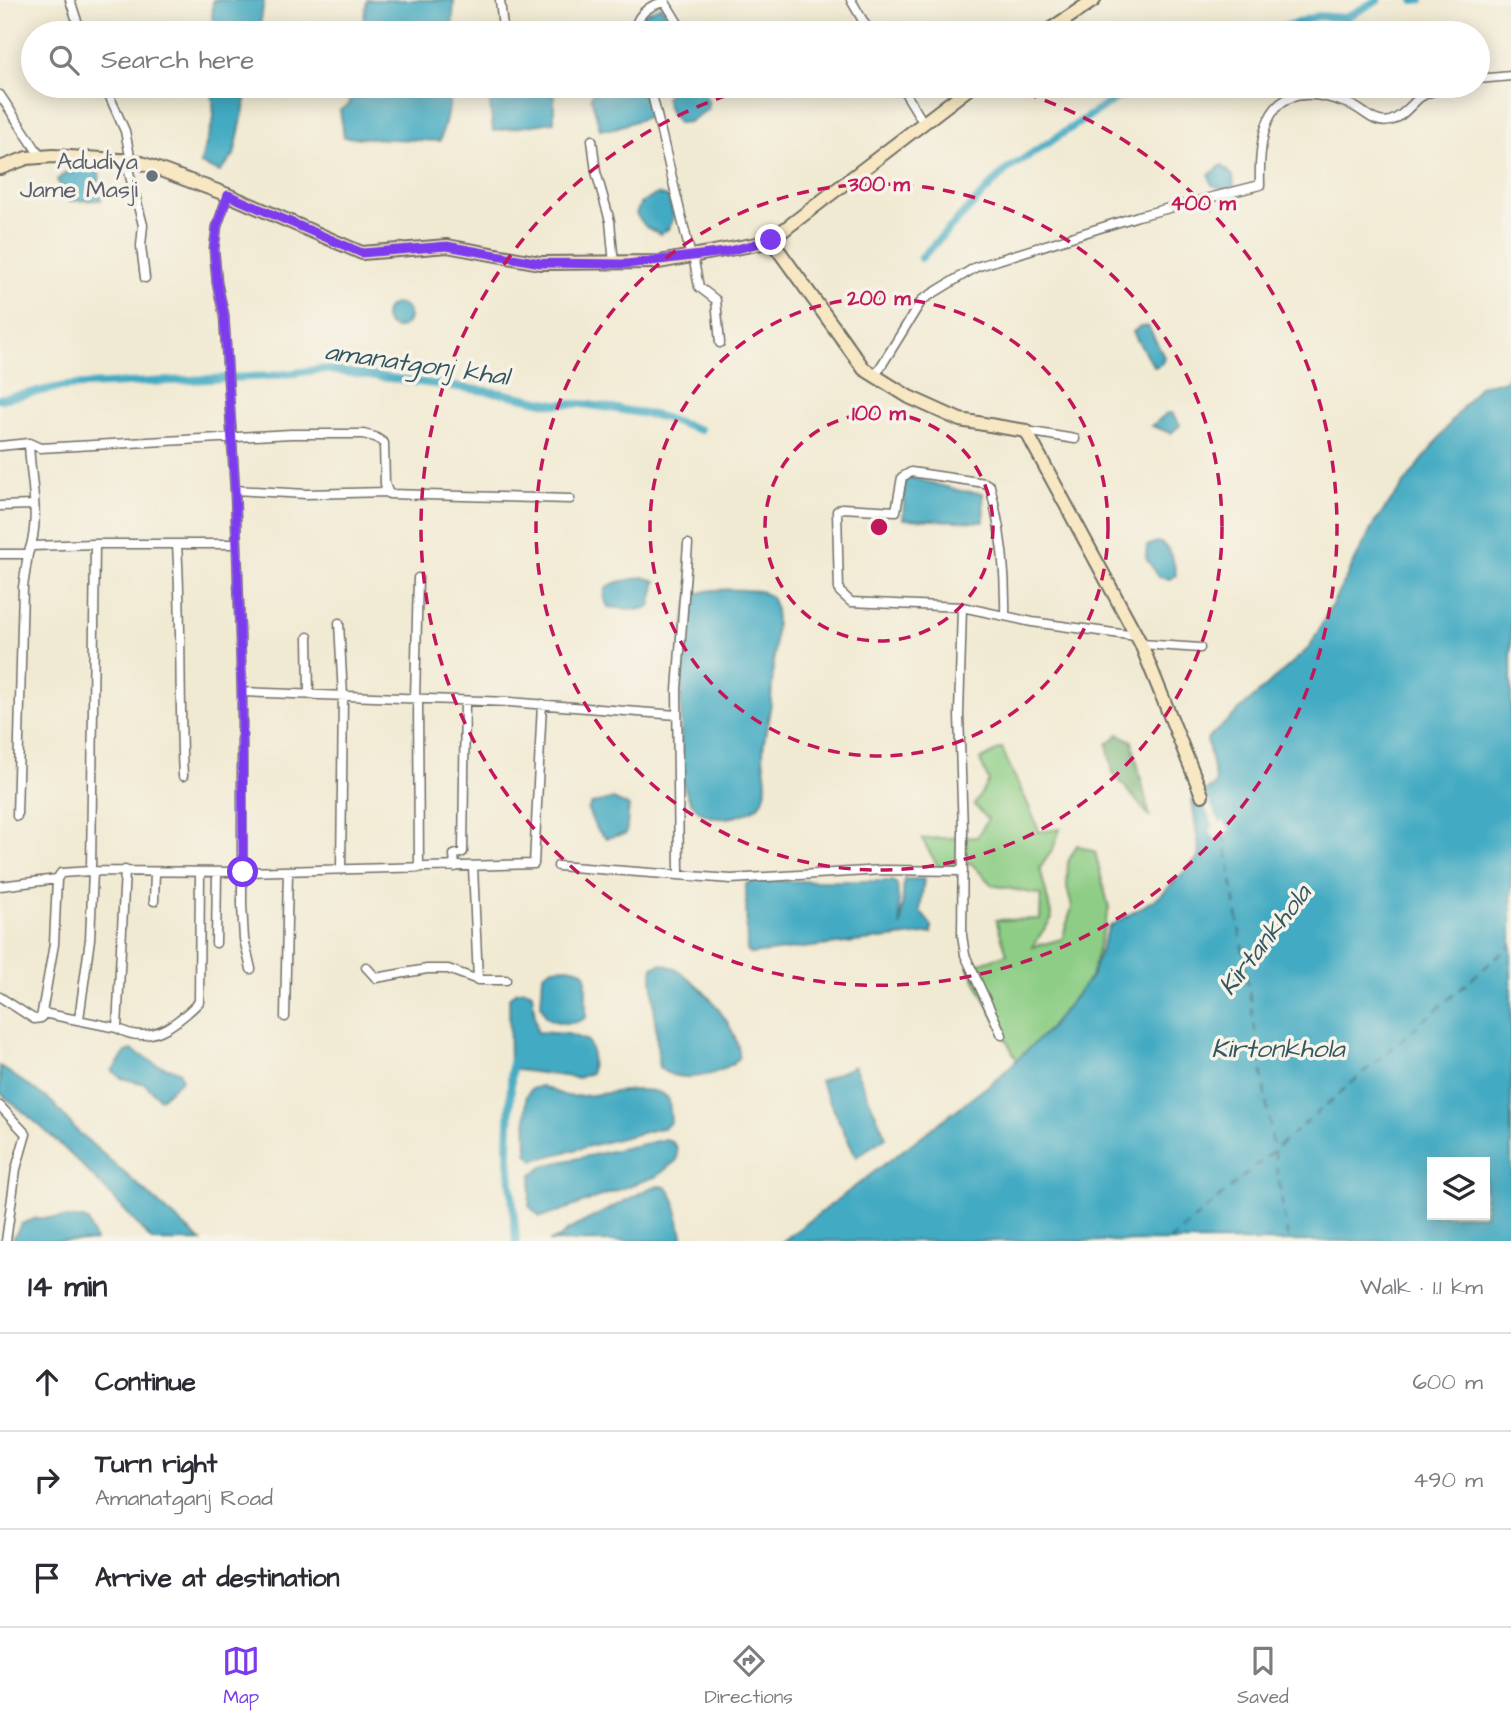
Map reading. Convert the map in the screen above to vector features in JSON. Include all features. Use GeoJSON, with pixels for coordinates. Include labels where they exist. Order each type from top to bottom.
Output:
{"type":"FeatureCollection","features":[{"type":"Feature","properties":{"kind":"main road"},"geometry":{"type":"LineString","coordinates":[[1063,21],[1094,0]]}},
{"type":"Feature","properties":{"kind":"main road"},"geometry":{"type":"LineString","coordinates":[[0,169],[27,158],[41,157],[128,161],[228,195],[362,253],[447,246],[540,263],[614,264],[692,256],[771,240],[956,98]]}},
{"type":"Feature","properties":{"kind":"main road"},"geometry":{"type":"LineString","coordinates":[[771,240],[855,360],[875,376],[909,397],[960,420],[1026,431],[1139,640],[1202,794]]}},
{"type":"Feature","properties":{"kind":"street"},"geometry":{"type":"LineString","coordinates":[[70,0],[77,21]]}},
{"type":"Feature","properties":{"kind":"street"},"geometry":{"type":"LineString","coordinates":[[500,0],[502,21]]}},
{"type":"Feature","properties":{"kind":"street"},"geometry":{"type":"LineString","coordinates":[[851,0],[863,21]]}},
{"type":"Feature","properties":{"kind":"street"},"geometry":{"type":"LineString","coordinates":[[636,21],[645,11],[664,1],[676,21]]}},
{"type":"Feature","properties":{"kind":"street"},"geometry":{"type":"LineString","coordinates":[[1490,78],[1511,76]]}},
{"type":"Feature","properties":{"kind":"street"},"geometry":{"type":"LineString","coordinates":[[0,95],[41,157]]}},
{"type":"Feature","properties":{"kind":"street"},"geometry":{"type":"LineString","coordinates":[[110,98],[125,131],[128,161],[143,225],[141,246],[145,278]]}},
{"type":"Feature","properties":{"kind":"street"},"geometry":{"type":"LineString","coordinates":[[653,98],[699,287],[716,300],[720,343]]}},
{"type":"Feature","properties":{"kind":"street"},"geometry":{"type":"LineString","coordinates":[[908,98],[923,122]]}},
{"type":"Feature","properties":{"kind":"street"},"geometry":{"type":"LineString","coordinates":[[875,376],[922,300],[976,267],[1138,216],[1261,185],[1261,140],[1271,113],[1286,98]]}},
{"type":"Feature","properties":{"kind":"street"},"geometry":{"type":"LineString","coordinates":[[1327,98],[1354,105],[1373,119],[1390,121],[1411,108],[1419,98]]}},
{"type":"Feature","properties":{"kind":"street"},"geometry":{"type":"LineString","coordinates":[[592,140],[596,172],[610,221],[614,264]]}},
{"type":"Feature","properties":{"kind":"street"},"geometry":{"type":"LineString","coordinates":[[228,195],[217,226],[214,249],[228,361],[230,439],[235,490],[242,692],[244,939],[251,969]]}},
{"type":"Feature","properties":{"kind":"street"},"geometry":{"type":"LineString","coordinates":[[1026,431],[1074,439]]}},
{"type":"Feature","properties":{"kind":"street"},"geometry":{"type":"LineString","coordinates":[[0,446],[29,443],[40,448],[291,435],[375,437],[384,443],[387,492]]}},
{"type":"Feature","properties":{"kind":"street"},"geometry":{"type":"LineString","coordinates":[[17,816],[23,587],[34,505],[29,443]]}},
{"type":"Feature","properties":{"kind":"street"},"geometry":{"type":"LineString","coordinates":[[1005,615],[1006,575],[1003,549],[990,486],[911,472],[902,477],[896,511],[842,508],[838,512],[839,591],[843,598],[851,602],[962,607],[1139,640],[1200,648]]}},
{"type":"Feature","properties":{"kind":"street"},"geometry":{"type":"LineString","coordinates":[[235,490],[570,499]]}},
{"type":"Feature","properties":{"kind":"street"},"geometry":{"type":"LineString","coordinates":[[0,506],[34,505]]}},
{"type":"Feature","properties":{"kind":"street"},"geometry":{"type":"LineString","coordinates":[[0,554],[95,544],[237,544]]}},
{"type":"Feature","properties":{"kind":"street"},"geometry":{"type":"LineString","coordinates":[[79,1019],[90,939],[95,544]]}},
{"type":"Feature","properties":{"kind":"street"},"geometry":{"type":"LineString","coordinates":[[679,873],[677,715],[688,544]]}},
{"type":"Feature","properties":{"kind":"street"},"geometry":{"type":"LineString","coordinates":[[177,545],[180,585],[178,687],[183,776]]}},
{"type":"Feature","properties":{"kind":"street"},"geometry":{"type":"LineString","coordinates":[[418,578],[416,699],[419,868]]}},
{"type":"Feature","properties":{"kind":"street"},"geometry":{"type":"LineString","coordinates":[[962,607],[959,715],[962,935],[965,955],[1002,1035]]}},
{"type":"Feature","properties":{"kind":"street"},"geometry":{"type":"LineString","coordinates":[[339,623],[343,696],[341,870]]}},
{"type":"Feature","properties":{"kind":"street"},"geometry":{"type":"LineString","coordinates":[[308,637],[309,694]]}},
{"type":"Feature","properties":{"kind":"street"},"geometry":{"type":"LineString","coordinates":[[242,692],[542,704],[677,715]]}},
{"type":"Feature","properties":{"kind":"street"},"geometry":{"type":"LineString","coordinates":[[454,867],[454,856],[463,852],[465,702]]}},
{"type":"Feature","properties":{"kind":"street"},"geometry":{"type":"LineString","coordinates":[[0,997],[34,1019],[41,1018],[54,944],[57,879],[61,873],[125,870],[243,872],[534,864],[542,704]]}},
{"type":"Feature","properties":{"kind":"street"},"geometry":{"type":"LineString","coordinates":[[558,866],[731,879],[883,870],[963,871]]}},
{"type":"Feature","properties":{"kind":"street"},"geometry":{"type":"LineString","coordinates":[[473,867],[478,980]]}},
{"type":"Feature","properties":{"kind":"street"},"geometry":{"type":"LineString","coordinates":[[117,1028],[125,870]]}},
{"type":"Feature","properties":{"kind":"street"},"geometry":{"type":"LineString","coordinates":[[285,1017],[288,871]]}},
{"type":"Feature","properties":{"kind":"street"},"geometry":{"type":"LineString","coordinates":[[154,901],[155,872]]}},
{"type":"Feature","properties":{"kind":"street"},"geometry":{"type":"LineString","coordinates":[[43,1013],[148,1036],[163,1027],[178,1024],[199,1002],[200,872]]}},
{"type":"Feature","properties":{"kind":"street"},"geometry":{"type":"LineString","coordinates":[[216,943],[217,872]]}},
{"type":"Feature","properties":{"kind":"street"},"geometry":{"type":"LineString","coordinates":[[0,886],[57,879]]}},
{"type":"Feature","properties":{"kind":"street"},"geometry":{"type":"LineString","coordinates":[[366,967],[376,978],[427,969],[448,970],[478,980],[506,980]]}},
{"type":"Feature","properties":{"kind":"street"},"geometry":{"type":"LineString","coordinates":[[0,1105],[26,1134],[16,1169],[6,1241]]}},
{"type":"Feature","properties":{"kind":"green space"},"geometry":{"type":"Polygon","coordinates":[[[1119,734],[1132,741],[1150,817],[1113,773],[1107,744],[1119,734]]]}},
{"type":"Feature","properties":{"kind":"green space"},"geometry":{"type":"Polygon","coordinates":[[[1002,748],[1039,832],[1060,829],[1053,849],[1040,868],[1052,918],[1032,947],[1062,939],[1072,907],[1067,888],[1068,862],[1077,845],[1095,852],[1109,908],[1091,976],[1049,1029],[1017,1060],[968,967],[1007,954],[996,920],[1040,919],[1041,895],[992,885],[971,863],[939,868],[922,839],[977,837],[988,819],[974,805],[989,781],[980,760],[1002,748]]]}},
{"type":"Feature","properties":{"kind":"water"},"geometry":{"type":"Polygon","coordinates":[[[213,0],[264,0],[261,21],[212,21],[213,0]]]}},
{"type":"Feature","properties":{"kind":"water"},"geometry":{"type":"Polygon","coordinates":[[[367,0],[454,0],[453,21],[363,21],[367,0]]]}},
{"type":"Feature","properties":{"kind":"water"},"geometry":{"type":"Polygon","coordinates":[[[661,6],[670,21],[641,21],[644,14],[661,6]]]}},
{"type":"Feature","properties":{"kind":"water"},"geometry":{"type":"Polygon","coordinates":[[[213,98],[246,98],[234,155],[220,172],[200,164],[214,118],[213,98]]]}},
{"type":"Feature","properties":{"kind":"water"},"geometry":{"type":"Polygon","coordinates":[[[350,98],[449,98],[440,141],[344,137],[340,110],[349,105],[350,98]]]}},
{"type":"Feature","properties":{"kind":"water"},"geometry":{"type":"Polygon","coordinates":[[[489,98],[554,98],[554,122],[493,131],[489,98]]]}},
{"type":"Feature","properties":{"kind":"water"},"geometry":{"type":"Polygon","coordinates":[[[591,98],[645,98],[650,116],[612,129],[600,129],[591,98]]]}},
{"type":"Feature","properties":{"kind":"water"},"geometry":{"type":"Polygon","coordinates":[[[665,98],[706,98],[708,101],[708,109],[689,122],[678,123],[665,98]]]}},
{"type":"Feature","properties":{"kind":"water"},"geometry":{"type":"Polygon","coordinates":[[[1222,165],[1233,176],[1234,187],[1225,190],[1212,185],[1209,175],[1222,165]]]}},
{"type":"Feature","properties":{"kind":"water"},"geometry":{"type":"Polygon","coordinates":[[[72,167],[99,172],[101,200],[69,201],[57,180],[72,167]]]}},
{"type":"Feature","properties":{"kind":"water"},"geometry":{"type":"Polygon","coordinates":[[[657,194],[668,197],[674,218],[668,229],[660,234],[646,227],[636,214],[640,204],[657,194]]]}},
{"type":"Feature","properties":{"kind":"water"},"geometry":{"type":"Polygon","coordinates":[[[397,304],[408,311],[409,316],[402,327],[397,328],[386,321],[385,316],[392,305],[397,304]]]}},
{"type":"Feature","properties":{"kind":"water"},"geometry":{"type":"Polygon","coordinates":[[[1148,326],[1164,357],[1162,363],[1155,367],[1133,332],[1139,327],[1148,326]]]}},
{"type":"Feature","properties":{"kind":"water","name":"Kirtonkhola"},"geometry":{"type":"Polygon","coordinates":[[[1511,370],[1511,1241],[783,1241],[997,1079],[1049,1029],[1091,977],[1109,927],[1160,896],[1200,856],[1192,800],[1216,784],[1207,739],[1310,647],[1375,522],[1479,386],[1505,381],[1511,370]]]}},
{"type":"Feature","properties":{"kind":"water"},"geometry":{"type":"Polygon","coordinates":[[[1167,413],[1172,413],[1180,425],[1171,433],[1152,426],[1167,413]]]}},
{"type":"Feature","properties":{"kind":"water"},"geometry":{"type":"Polygon","coordinates":[[[909,477],[961,491],[983,493],[984,522],[903,519],[905,480],[909,477]]]}},
{"type":"Feature","properties":{"kind":"water"},"geometry":{"type":"Polygon","coordinates":[[[1157,542],[1169,550],[1173,560],[1176,575],[1170,579],[1159,577],[1146,558],[1147,546],[1157,542]]]}},
{"type":"Feature","properties":{"kind":"water"},"geometry":{"type":"Polygon","coordinates":[[[643,577],[656,581],[650,607],[637,610],[608,607],[605,591],[608,587],[621,581],[643,577]]]}},
{"type":"Feature","properties":{"kind":"water"},"geometry":{"type":"Polygon","coordinates":[[[760,591],[771,597],[776,609],[771,700],[763,747],[766,781],[764,797],[756,807],[734,817],[712,817],[700,812],[692,804],[683,782],[681,686],[687,609],[691,598],[704,592],[760,591]]]}},
{"type":"Feature","properties":{"kind":"water"},"geometry":{"type":"Polygon","coordinates":[[[613,799],[629,806],[626,834],[606,838],[596,829],[588,810],[591,804],[613,799]]]}},
{"type":"Feature","properties":{"kind":"water"},"geometry":{"type":"Polygon","coordinates":[[[904,879],[924,879],[920,911],[932,926],[932,933],[751,954],[747,951],[746,884],[753,881],[892,881],[897,884],[901,927],[904,879]]]}},
{"type":"Feature","properties":{"kind":"water"},"geometry":{"type":"Polygon","coordinates":[[[661,964],[686,976],[699,988],[712,1001],[732,1031],[739,1058],[722,1070],[689,1077],[668,1073],[659,1068],[652,976],[653,967],[661,964]]]}},
{"type":"Feature","properties":{"kind":"water"},"geometry":{"type":"Polygon","coordinates":[[[553,968],[581,970],[586,975],[586,1018],[576,1022],[556,1022],[546,1017],[541,1005],[543,974],[553,968]]]}},
{"type":"Feature","properties":{"kind":"water"},"geometry":{"type":"Polygon","coordinates":[[[525,990],[532,993],[537,1032],[568,1034],[588,1041],[592,1052],[591,1073],[578,1078],[510,1069],[509,998],[515,992],[525,990]]]}},
{"type":"Feature","properties":{"kind":"water"},"geometry":{"type":"Polygon","coordinates":[[[132,1050],[158,1065],[179,1071],[182,1080],[160,1099],[145,1084],[121,1078],[112,1071],[126,1052],[132,1050]]]}},
{"type":"Feature","properties":{"kind":"water"},"geometry":{"type":"Polygon","coordinates":[[[0,1066],[52,1102],[77,1131],[201,1241],[152,1241],[80,1163],[0,1093],[0,1066]]]}},
{"type":"Feature","properties":{"kind":"water"},"geometry":{"type":"Polygon","coordinates":[[[854,1066],[886,1137],[856,1157],[820,1081],[854,1066]]]}},
{"type":"Feature","properties":{"kind":"water"},"geometry":{"type":"Polygon","coordinates":[[[541,1086],[567,1096],[637,1090],[662,1094],[669,1100],[671,1122],[665,1127],[534,1160],[527,1153],[526,1096],[531,1089],[541,1086]]]}},
{"type":"Feature","properties":{"kind":"water"},"geometry":{"type":"Polygon","coordinates":[[[666,1139],[676,1147],[677,1160],[657,1176],[549,1215],[540,1217],[529,1206],[532,1174],[547,1165],[666,1139]]]}},
{"type":"Feature","properties":{"kind":"water"},"geometry":{"type":"Polygon","coordinates":[[[652,1187],[668,1188],[675,1201],[683,1241],[549,1241],[560,1238],[568,1230],[652,1187]]]}},
{"type":"Feature","properties":{"kind":"water"},"geometry":{"type":"Polygon","coordinates":[[[37,1218],[80,1218],[88,1221],[95,1241],[12,1241],[21,1224],[37,1218]]]}},
{"type":"Feature","properties":{"kind":"pier"},"geometry":{"type":"Polygon","coordinates":[[[1204,793],[1220,823],[1224,821],[1229,830],[1215,839],[1210,830],[1214,826],[1200,796],[1204,793]]]}},
{"type":"Feature","properties":{"kind":"waterway"},"geometry":{"type":"LineString","coordinates":[[1303,21],[1318,16],[1345,18],[1378,0]]}},
{"type":"Feature","properties":{"kind":"waterway"},"geometry":{"type":"LineString","coordinates":[[1414,0],[1421,0]]}},
{"type":"Feature","properties":{"kind":"waterway"},"geometry":{"type":"LineString","coordinates":[[921,258],[1005,171],[1117,98]]}},
{"type":"Feature","properties":{"kind":"waterway","name":"amanatgonj khal"},"geometry":{"type":"LineString","coordinates":[[0,399],[66,386],[272,376],[323,369],[500,393],[554,404],[582,404],[617,409],[658,416],[700,430]]}},
{"type":"Feature","properties":{"kind":"waterway"},"geometry":{"type":"LineString","coordinates":[[512,1061],[508,1147],[516,1241]]}},
{"type":"Feature","properties":{"kind":"ferry route"},"geometry":{"type":"LineString","coordinates":[[1221,835],[1226,844],[1288,1241]]}},
{"type":"Feature","properties":{"kind":"ferry route"},"geometry":{"type":"LineString","coordinates":[[1169,1241],[1511,945]]}},
{"type":"Feature","properties":{"kind":"place","name":"Adudiya Jame Masji"},"geometry":{"type":"Point","coordinates":[152,176]}},
{"type":"Feature","properties":{"kind":"route"},"geometry":{"type":"LineString","coordinates":[[243,872],[242,692],[235,490],[224,314],[217,283],[214,249],[217,226],[228,195],[349,250],[362,253],[447,246],[540,263],[627,264],[725,252],[771,240]]}},
{"type":"Feature","properties":{"kind":"water label","name":"Kirtankhola"},"geometry":{"type":"Point","coordinates":[1265,940]}}]}
